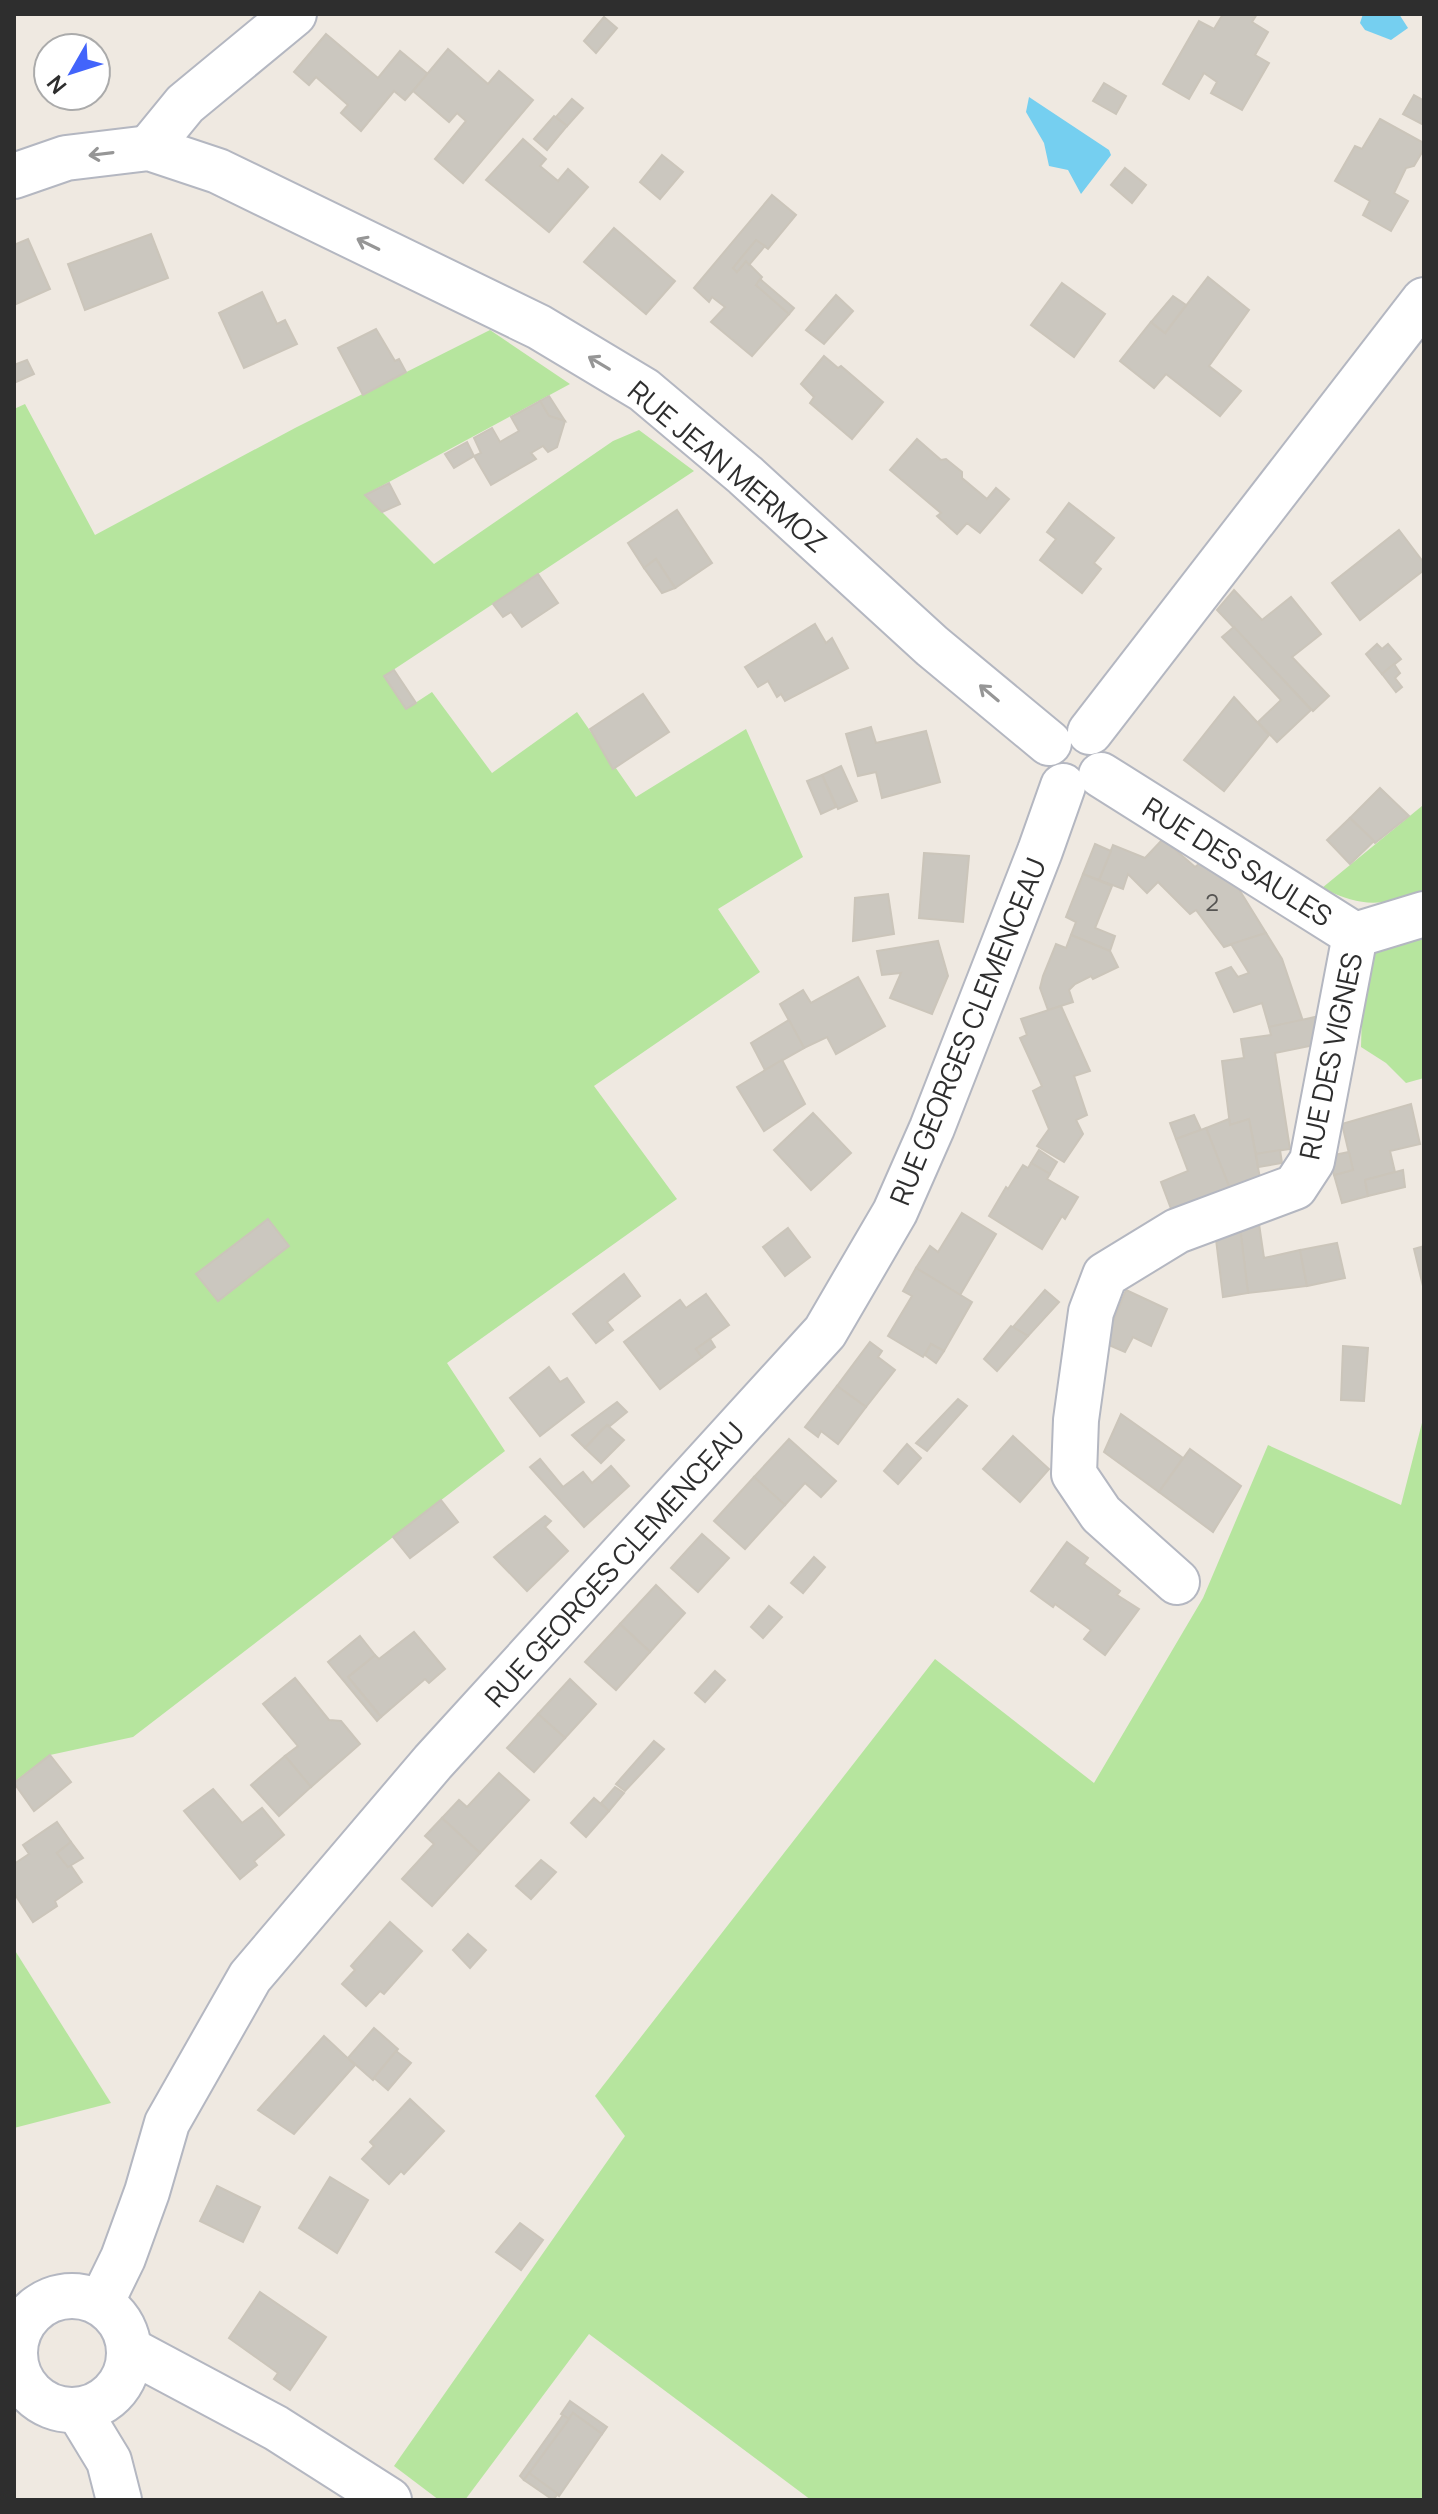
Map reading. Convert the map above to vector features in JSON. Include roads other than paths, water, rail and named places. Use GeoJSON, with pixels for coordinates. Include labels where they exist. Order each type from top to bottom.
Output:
{"type":"FeatureCollection","features":[{"type":"Feature","properties":{"kind":"street"},"geometry":{"type":"LineString","coordinates":[[149,148],[185,104],[294,14]]}},
{"type":"Feature","properties":{"kind":"street","name":"RUE JEAN MERMOZ"},"geometry":{"type":"LineString","coordinates":[[14,176],[66,158],[149,148],[218,171],[539,327],[644,390],[745,475],[932,646],[1069,737]]}},
{"type":"Feature","properties":{"kind":"street"},"geometry":{"type":"LineString","coordinates":[[1082,781],[1048,772],[1045,761],[1069,737],[1424,300]]}},
{"type":"Feature","properties":{"kind":"street","name":"RUE DES SAULES"},"geometry":{"type":"LineString","coordinates":[[1082,781],[1355,935],[1424,914]]}},
{"type":"Feature","properties":{"kind":"street","name":"RUE GEORGES CLEMENCEAU"},"geometry":{"type":"LineString","coordinates":[[101,2303],[138,2219],[167,2123],[250,1977],[433,1762],[825,1332],[895,1212],[932,1128],[1040,851],[1082,781]]}},
{"type":"Feature","properties":{"kind":"street","name":"RUE DES VIGNES"},"geometry":{"type":"LineString","coordinates":[[1177,1582],[1101,1514],[1074,1474],[1076,1420],[1091,1312],[1105,1275],[1177,1231],[1295,1187],[1312,1161],[1355,935]]}},
{"type":"Feature","properties":{"kind":"street"},"geometry":{"type":"LineString","coordinates":[[62,2295],[89,2297],[101,2303],[125,2331],[130,2350],[128,2367],[121,2383],[110,2396],[78,2410],[56,2408],[36,2398],[21,2381],[17,2370],[14,2348],[17,2323],[38,2306],[62,2295]]}},
{"type":"Feature","properties":{"kind":"street"},"geometry":{"type":"LineString","coordinates":[[130,2350],[276,2428],[389,2500]]}},
{"type":"Feature","properties":{"kind":"street"},"geometry":{"type":"LineString","coordinates":[[78,2410],[109,2461],[119,2500]]}},
{"type":"Feature","properties":{"kind":"water"},"geometry":{"type":"Polygon","coordinates":[[[1363,14],[1399,14],[1408,28],[1391,40],[1365,30],[1360,23],[1363,14]]]}},
{"type":"Feature","properties":{"kind":"water"},"geometry":{"type":"Polygon","coordinates":[[[1029,97],[1109,150],[1111,155],[1081,194],[1068,170],[1049,166],[1044,143],[1026,112],[1029,97]]]}}]}
